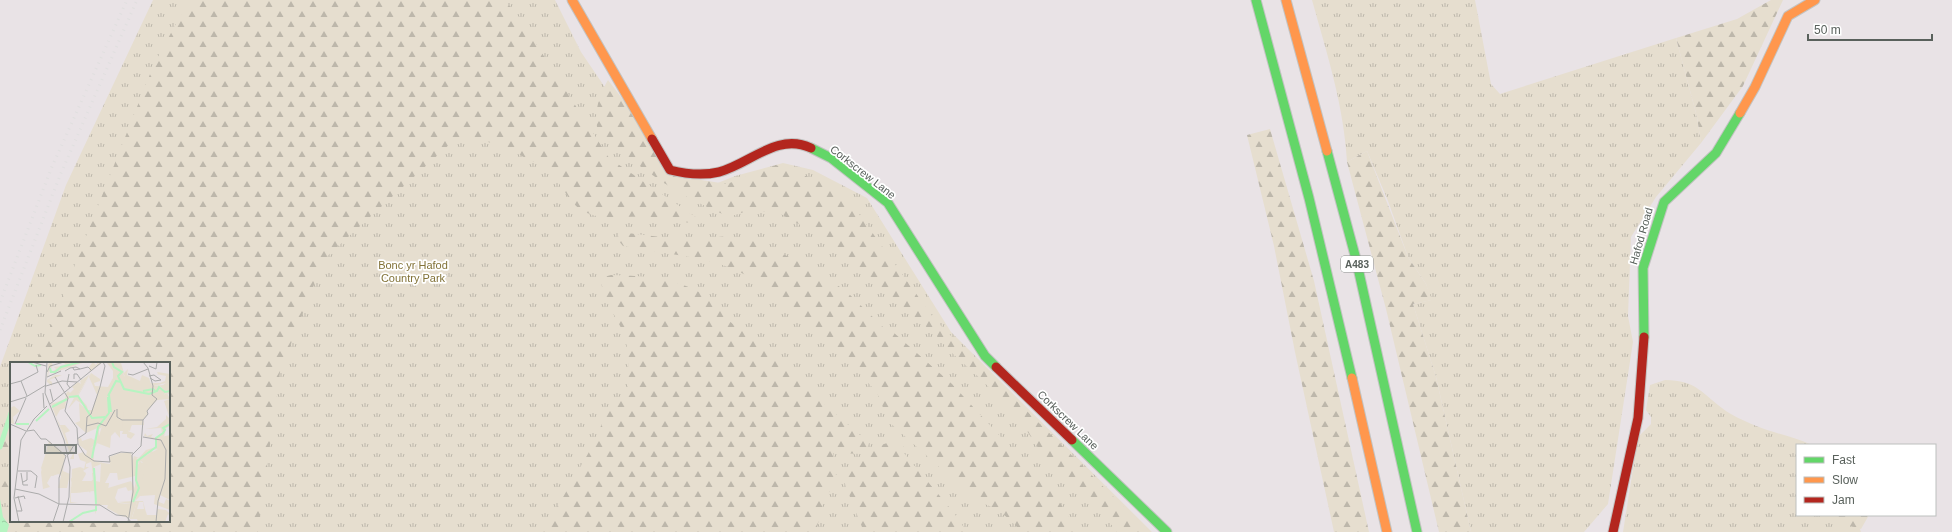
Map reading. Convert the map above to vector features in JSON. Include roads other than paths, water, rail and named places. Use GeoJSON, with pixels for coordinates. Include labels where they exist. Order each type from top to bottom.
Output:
{"type":"FeatureCollection","features":[{"type":"Feature","properties":{"kind":"main road","name":"Corkscrew Lane"},"geometry":{"type":"LineString","coordinates":[[572,0],[670,170],[688,175],[719,172],[776,145],[802,144],[831,158],[888,203],[985,356],[1166,532]]}},
{"type":"Feature","properties":{"kind":"main road","name":"A483"},"geometry":{"type":"LineString","coordinates":[[1256,0],[1293,133],[1352,373],[1387,532]]}},
{"type":"Feature","properties":{"kind":"main road","name":"A483"},"geometry":{"type":"LineString","coordinates":[[1286,0],[1356,259],[1417,532]]}},
{"type":"Feature","properties":{"kind":"main road","name":"Hafod Road"},"geometry":{"type":"LineString","coordinates":[[1613,532],[1638,418],[1644,346],[1644,268],[1664,202],[1716,153],[1755,87],[1788,16],[1815,0]]}},
{"type":"Feature","properties":{"kind":"water"},"geometry":{"type":"Polygon","coordinates":[[[0,499],[3,517],[9,525],[7,532],[0,532],[0,499]]]}},
{"type":"Feature","properties":{"kind":"waterway"},"geometry":{"type":"LineString","coordinates":[[0,447],[10,416]]}},
{"type":"Feature","properties":{"kind":"railway"},"geometry":{"type":"LineString","coordinates":[[0,302],[51,169],[127,0]]}},
{"type":"Feature","properties":{"kind":"railway"},"geometry":{"type":"LineString","coordinates":[[0,330],[61,173],[137,0]]}},
{"type":"Feature","properties":{"kind":"park label","name":"Bonc yr Hafod Country Park"},"geometry":{"type":"Point","coordinates":[413,271]}}]}
